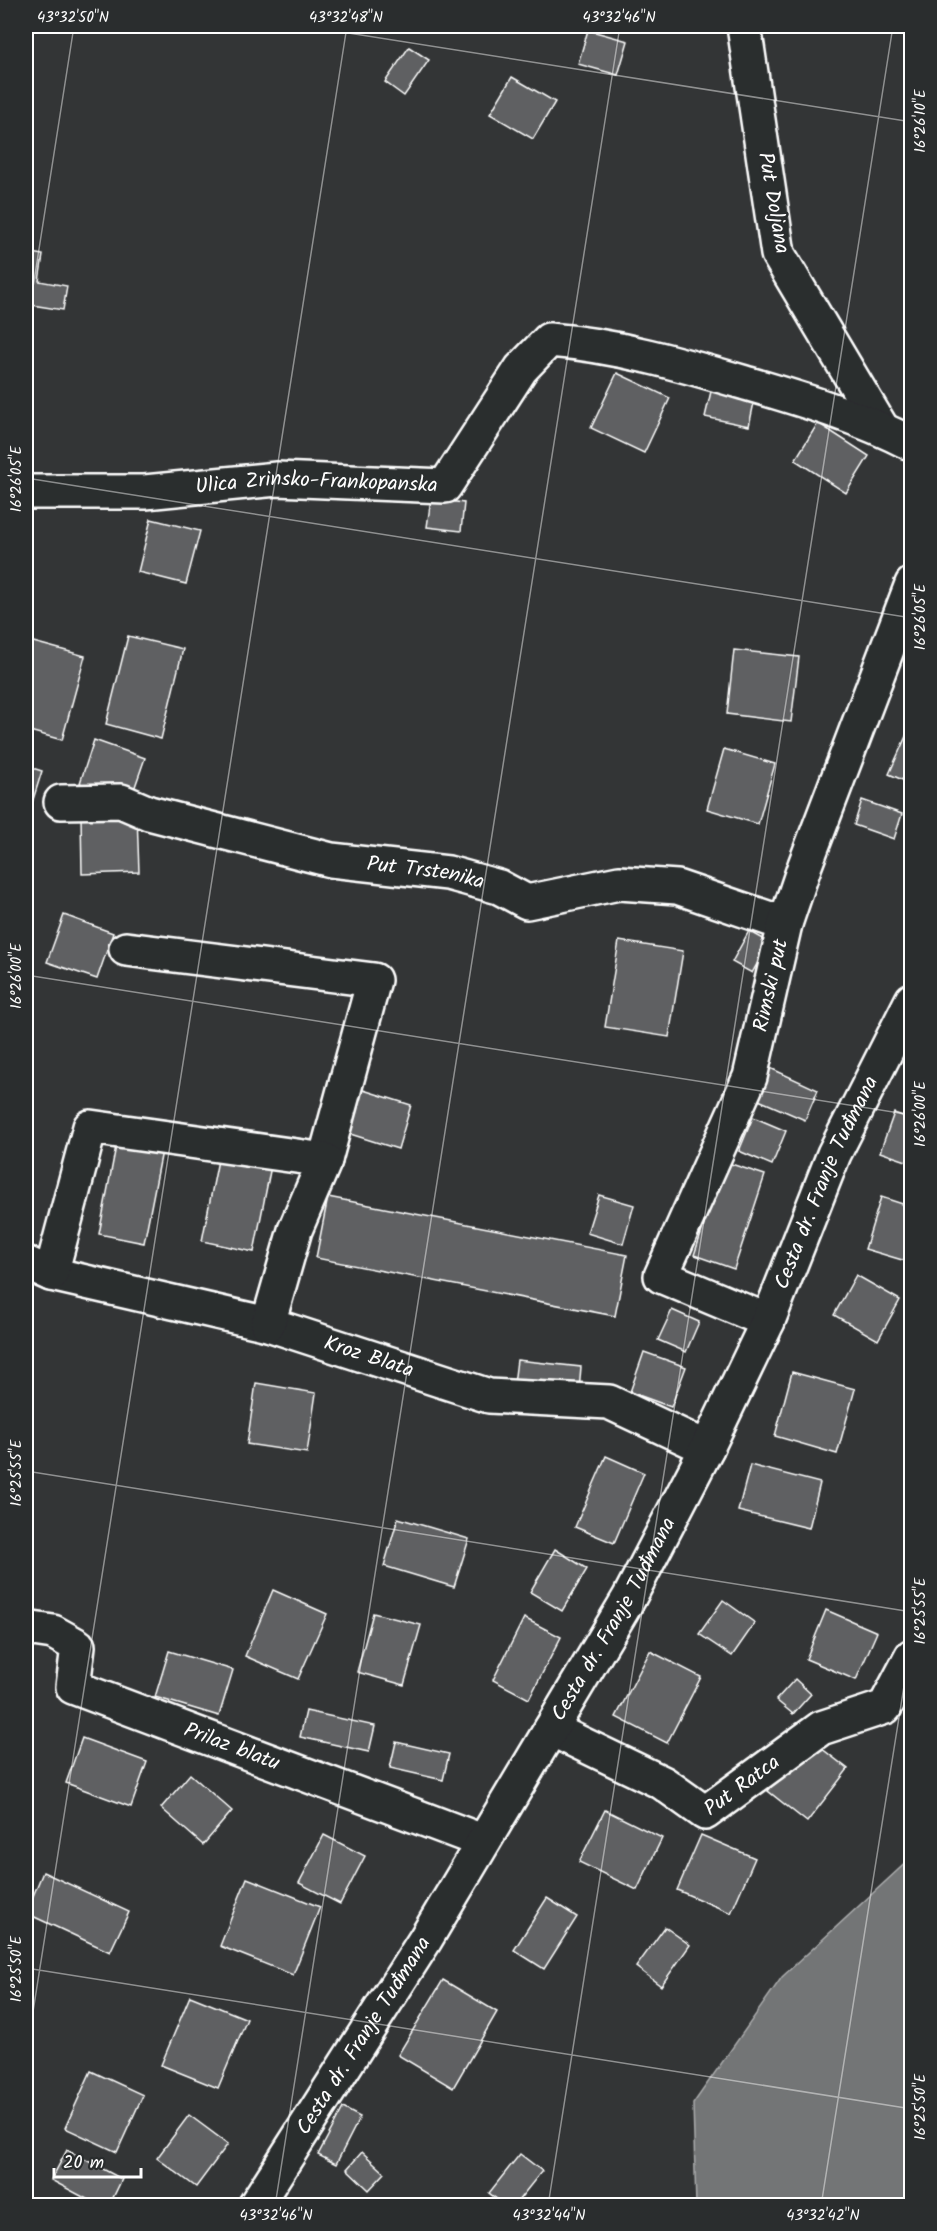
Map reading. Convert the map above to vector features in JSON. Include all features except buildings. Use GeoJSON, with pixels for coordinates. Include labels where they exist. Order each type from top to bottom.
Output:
{"type":"FeatureCollection","features":[{"type":"Feature","properties":{"kind":"street","name":"Put Doljana"},"geometry":{"type":"LineString","coordinates":[[744,26],[778,254],[881,427]]}},
{"type":"Feature","properties":{"kind":"street","name":"Ulica Zrinsko-Frankopanska"},"geometry":{"type":"LineString","coordinates":[[26,492],[145,492],[277,479],[445,486],[521,369],[549,340],[577,342],[687,365],[801,399],[881,427],[912,444]]}},
{"type":"Feature","properties":{"kind":"street","name":"Rimski put"},"geometry":{"type":"LineString","coordinates":[[768,1321],[661,1276],[750,1077],[785,924],[808,854],[912,584]]}},
{"type":"Feature","properties":{"kind":"street","name":"Put Trstenika"},"geometry":{"type":"LineString","coordinates":[[61,802],[122,801],[148,813],[331,860],[448,873],[499,886],[527,902],[619,883],[677,887],[785,924]]}},
{"type":"Feature","properties":{"kind":"street"},"geometry":{"type":"LineString","coordinates":[[126,949],[374,980],[325,1160],[295,1230],[268,1324]]}},
{"type":"Feature","properties":{"kind":"street","name":"Cesta dr. Franje Tuđmana"},"geometry":{"type":"LineString","coordinates":[[255,2205],[425,1940],[629,1598],[707,1448],[768,1321],[834,1154],[912,1000]]}},
{"type":"Feature","properties":{"kind":"street"},"geometry":{"type":"LineString","coordinates":[[38,1269],[90,1127],[325,1160]]}},
{"type":"Feature","properties":{"kind":"street","name":"Kroz Blata"},"geometry":{"type":"LineString","coordinates":[[38,1269],[268,1324],[489,1396],[609,1402],[707,1448]]}},
{"type":"Feature","properties":{"kind":"street","name":"Prilaz blatu"},"geometry":{"type":"LineString","coordinates":[[26,1628],[53,1632],[78,1646],[73,1687],[482,1841]]}},
{"type":"Feature","properties":{"kind":"street","name":"Put Ratca"},"geometry":{"type":"LineString","coordinates":[[551,1729],[663,1783],[705,1813],[821,1728],[885,1707],[912,1656]]}},
{"type":"Feature","properties":{"kind":"shaded area"},"geometry":{"type":"Polygon","coordinates":[[[911,1858],[911,2205],[696,2205],[693,2104],[782,1977],[911,1858]]]}}]}
